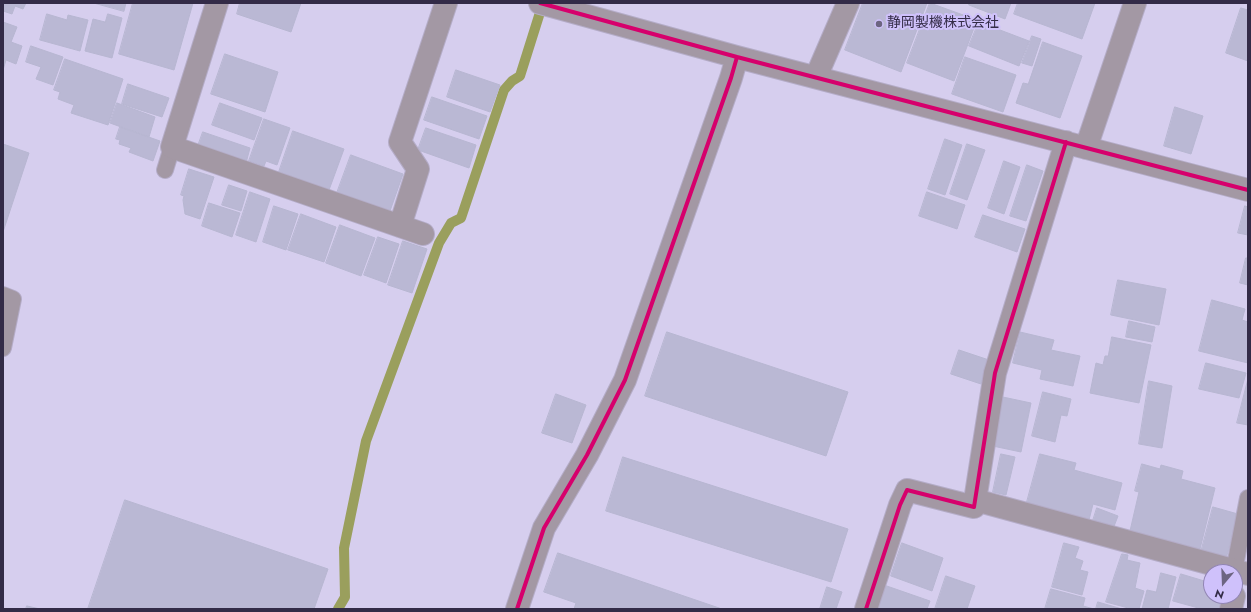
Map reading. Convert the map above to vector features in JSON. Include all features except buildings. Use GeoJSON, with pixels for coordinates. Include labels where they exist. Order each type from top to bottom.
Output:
{"type":"FeatureCollection","features":[{"type":"Feature","properties":{"kind":"street"},"geometry":{"type":"LineString","coordinates":[[217,3],[172,147],[423,234]]}},
{"type":"Feature","properties":{"kind":"street"},"geometry":{"type":"LineString","coordinates":[[400,226],[418,169],[400,142],[446,3]]}},
{"type":"Feature","properties":{"kind":"street"},"geometry":{"type":"LineString","coordinates":[[540,3],[737,57],[1248,190]]}},
{"type":"Feature","properties":{"kind":"street"},"geometry":{"type":"LineString","coordinates":[[816,77],[848,3]]}},
{"type":"Feature","properties":{"kind":"street"},"geometry":{"type":"LineString","coordinates":[[866,609],[900,505],[907,490],[974,507],[995,373],[1076,145],[1134,3]]}},
{"type":"Feature","properties":{"kind":"street"},"geometry":{"type":"LineString","coordinates":[[517,609],[544,528],[587,455],[625,380],[729,86],[737,57]]}},
{"type":"Feature","properties":{"kind":"street"},"geometry":{"type":"LineString","coordinates":[[976,500],[1209,564]]}},
{"type":"Feature","properties":{"kind":"lane"},"geometry":{"type":"LineString","coordinates":[[165,170],[172,147]]}},
{"type":"Feature","properties":{"kind":"lane"},"geometry":{"type":"LineString","coordinates":[[3,295],[13,298],[3,348]]}},
{"type":"Feature","properties":{"kind":"lane"},"geometry":{"type":"LineString","coordinates":[[1239,564],[1248,498]]}},
{"type":"Feature","properties":{"kind":"waterway"},"geometry":{"type":"LineString","coordinates":[[338,609],[345,597],[344,548],[366,441],[439,243],[451,223],[461,218],[504,90],[512,81],[520,76],[543,3]]}},
{"type":"Feature","properties":{"kind":"cycle path"},"geometry":{"type":"LineString","coordinates":[[540,3],[737,57],[1248,190]]}},
{"type":"Feature","properties":{"kind":"cycle path"},"geometry":{"type":"LineString","coordinates":[[517,609],[544,528],[587,455],[625,380],[731,78],[737,57]]}},
{"type":"Feature","properties":{"kind":"cycle path"},"geometry":{"type":"LineString","coordinates":[[866,609],[900,505],[907,490],[974,507],[995,373],[1066,142]]}},
{"type":"Feature","properties":{"kind":"place","name":"静岡製機株式会社"},"geometry":{"type":"Point","coordinates":[879,24]}}]}
